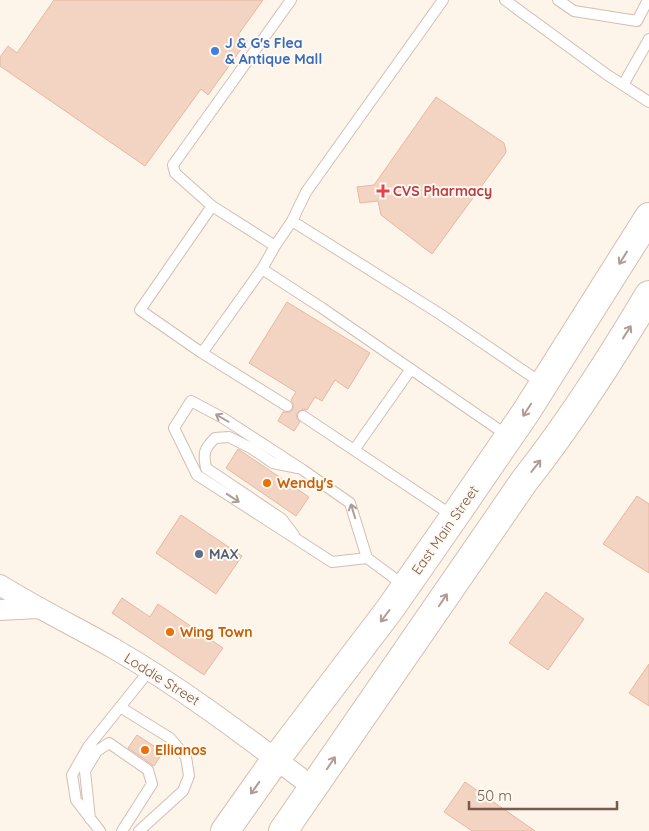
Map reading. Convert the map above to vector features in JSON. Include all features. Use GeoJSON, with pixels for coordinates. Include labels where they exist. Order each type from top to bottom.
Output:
{"type":"FeatureCollection","features":[{"type":"Feature","properties":{"kind":"main road","name":"East Main Street"},"geometry":{"type":"LineString","coordinates":[[224,831],[406,586],[454,517],[544,385],[649,217]]}},
{"type":"Feature","properties":{"kind":"main road"},"geometry":{"type":"LineString","coordinates":[[283,831],[525,480],[555,443],[595,384],[649,295]]}},
{"type":"Feature","properties":{"kind":"street","name":"Loddie Street"},"geometry":{"type":"LineString","coordinates":[[0,585],[114,649],[195,699],[314,788]]}},
{"type":"Feature","properties":{"kind":"street"},"geometry":{"type":"LineString","coordinates":[[0,610],[38,608]]}},
{"type":"Feature","properties":{"kind":"lane"},"geometry":{"type":"LineString","coordinates":[[275,246],[212,206],[175,173],[173,165],[291,0]]}},
{"type":"Feature","properties":{"kind":"lane"},"geometry":{"type":"LineString","coordinates":[[202,353],[262,269],[292,221],[306,192],[443,0]]}},
{"type":"Feature","properties":{"kind":"lane"},"geometry":{"type":"LineString","coordinates":[[504,0],[649,102]]}},
{"type":"Feature","properties":{"kind":"lane"},"geometry":{"type":"LineString","coordinates":[[558,0],[574,11],[637,21],[648,0]]}},
{"type":"Feature","properties":{"kind":"lane"},"geometry":{"type":"LineString","coordinates":[[623,85],[649,39]]}},
{"type":"Feature","properties":{"kind":"lane"},"geometry":{"type":"LineString","coordinates":[[212,206],[140,310],[202,353],[287,406]]}},
{"type":"Feature","properties":{"kind":"lane"},"geometry":{"type":"LineString","coordinates":[[292,221],[440,314],[544,385]]}},
{"type":"Feature","properties":{"kind":"lane"},"geometry":{"type":"LineString","coordinates":[[262,269],[509,437]]}},
{"type":"Feature","properties":{"kind":"lane"},"geometry":{"type":"LineString","coordinates":[[354,450],[411,370]]}},
{"type":"Feature","properties":{"kind":"lane"},"geometry":{"type":"LineString","coordinates":[[367,558],[332,562],[197,475],[174,428],[191,401],[223,418],[304,470],[350,503],[367,558],[406,586]]}},
{"type":"Feature","properties":{"kind":"lane"},"geometry":{"type":"LineString","coordinates":[[303,416],[454,517]]}},
{"type":"Feature","properties":{"kind":"lane"},"geometry":{"type":"LineString","coordinates":[[298,540],[282,519],[206,468],[204,456],[208,446],[215,438],[229,437],[252,448],[273,463],[304,470]]}},
{"type":"Feature","properties":{"kind":"lane"},"geometry":{"type":"LineString","coordinates":[[100,831],[76,800],[72,775],[88,747],[149,671]]}},
{"type":"Feature","properties":{"kind":"lane"},"geometry":{"type":"LineString","coordinates":[[120,707],[170,738],[186,757],[189,776],[183,791],[139,831]]}},
{"type":"Feature","properties":{"kind":"lane"},"geometry":{"type":"LineString","coordinates":[[90,819],[85,771],[97,751],[109,743],[148,770],[152,784],[122,831]]}},
{"type":"Feature","properties":{"kind":"building"},"geometry":{"type":"Polygon","coordinates":[[[54,0],[263,0],[238,35],[247,41],[208,95],[201,89],[145,166],[0,66],[0,57],[8,46],[17,53],[54,0]]]}},
{"type":"Feature","properties":{"kind":"building","name":"CVS Pharmacy"},"geometry":{"type":"Polygon","coordinates":[[[436,97],[504,143],[506,151],[432,254],[381,215],[378,201],[360,203],[357,187],[374,185],[436,97]]]}},
{"type":"Feature","properties":{"kind":"building"},"geometry":{"type":"Polygon","coordinates":[[[287,302],[370,353],[348,389],[335,380],[322,401],[315,397],[307,410],[303,409],[298,412],[296,416],[300,422],[294,431],[278,421],[283,412],[290,412],[293,409],[291,400],[296,392],[249,363],[287,302]]]}},
{"type":"Feature","properties":{"kind":"building","name":"Wendy's"},"geometry":{"type":"Polygon","coordinates":[[[238,449],[309,497],[296,516],[226,468],[238,449]]]}},
{"type":"Feature","properties":{"kind":"building"},"geometry":{"type":"Polygon","coordinates":[[[637,496],[649,504],[649,573],[603,544],[637,496]]]}},
{"type":"Feature","properties":{"kind":"building","name":"MAX"},"geometry":{"type":"Polygon","coordinates":[[[181,515],[242,556],[216,594],[156,553],[181,515]]]}},
{"type":"Feature","properties":{"kind":"building"},"geometry":{"type":"Polygon","coordinates":[[[546,592],[584,619],[548,670],[509,643],[546,592]]]}},
{"type":"Feature","properties":{"kind":"building","name":"Wing Town"},"geometry":{"type":"Polygon","coordinates":[[[122,598],[150,617],[158,604],[223,648],[204,675],[112,613],[122,598]]]}},
{"type":"Feature","properties":{"kind":"building"},"geometry":{"type":"Polygon","coordinates":[[[649,664],[649,706],[629,693],[649,664]]]}},
{"type":"Feature","properties":{"kind":"building","name":"Ellianos"},"geometry":{"type":"Polygon","coordinates":[[[137,735],[163,752],[154,766],[128,748],[137,735]]]}},
{"type":"Feature","properties":{"kind":"building"},"geometry":{"type":"Polygon","coordinates":[[[465,782],[535,831],[472,831],[444,812],[465,782]]]}},
{"type":"Feature","properties":{"kind":"place","name":"J & G's Flea & Antique Mall"},"geometry":{"type":"Point","coordinates":[215,51]}},
{"type":"Feature","properties":{"kind":"place","name":"CVS Pharmacy"},"geometry":{"type":"Point","coordinates":[383,191]}},
{"type":"Feature","properties":{"kind":"place","name":"Wendy's"},"geometry":{"type":"Point","coordinates":[267,483]}},
{"type":"Feature","properties":{"kind":"place","name":"MAX"},"geometry":{"type":"Point","coordinates":[199,554]}},
{"type":"Feature","properties":{"kind":"place","name":"Wing Town"},"geometry":{"type":"Point","coordinates":[170,632]}},
{"type":"Feature","properties":{"kind":"place","name":"Ellianos"},"geometry":{"type":"Point","coordinates":[145,750]}}]}
